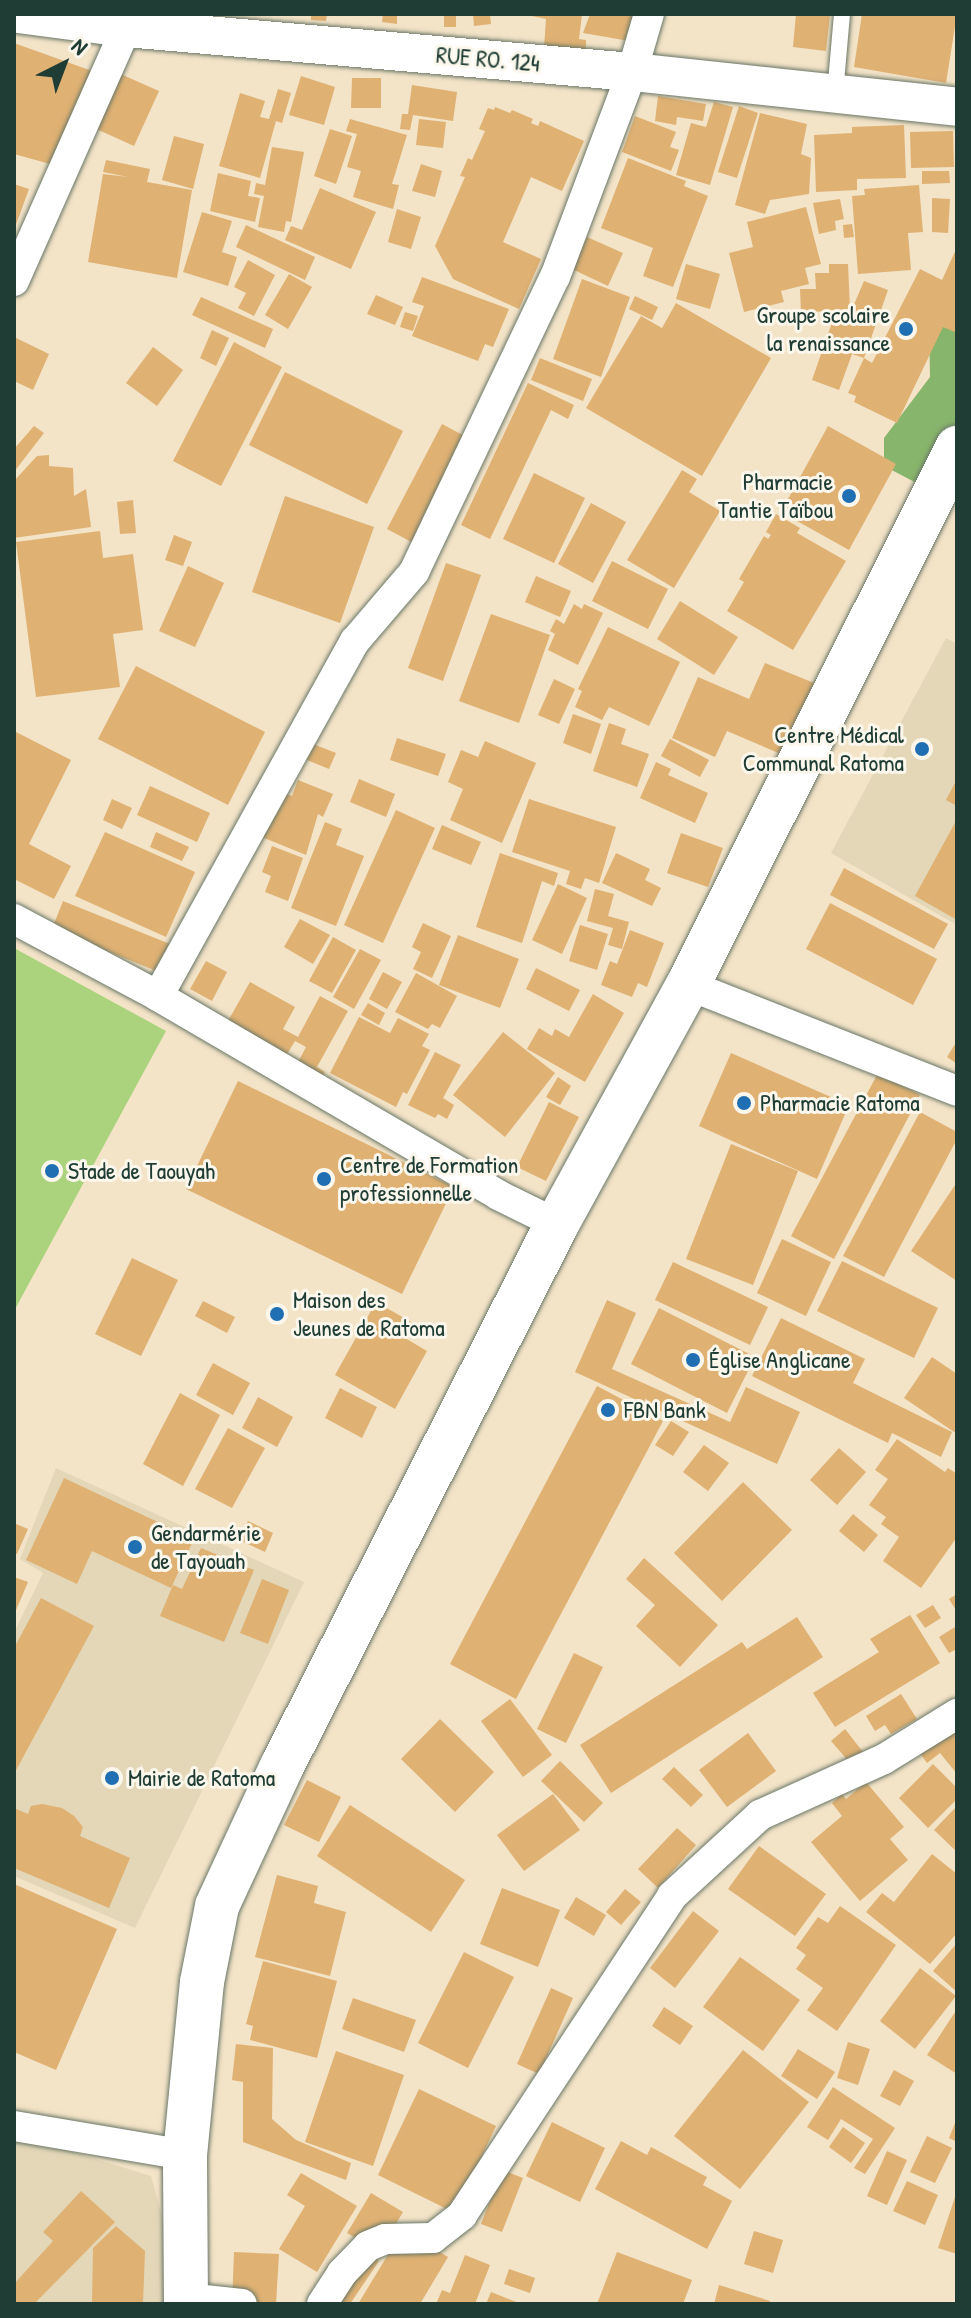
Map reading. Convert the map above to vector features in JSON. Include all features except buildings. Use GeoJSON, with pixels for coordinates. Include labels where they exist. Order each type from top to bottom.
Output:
{"type":"FeatureCollection","features":[{"type":"Feature","properties":{"kind":"main road"},"geometry":{"type":"LineString","coordinates":[[186,2301],[185,2155],[202,1982],[217,1906],[282,1766],[557,1224],[688,985],[957,448]]}},
{"type":"Feature","properties":{"kind":"street","name":"RUE RO. 124"},"geometry":{"type":"LineString","coordinates":[[18,14],[126,28],[164,23],[957,107]]}},
{"type":"Feature","properties":{"kind":"street"},"geometry":{"type":"LineString","coordinates":[[158,996],[355,641],[414,572],[555,277],[632,72],[649,14]]}},
{"type":"Feature","properties":{"kind":"street"},"geometry":{"type":"LineString","coordinates":[[14,281],[126,28]]}},
{"type":"Feature","properties":{"kind":"street"},"geometry":{"type":"LineString","coordinates":[[14,919],[158,996],[498,1195],[557,1224]]}},
{"type":"Feature","properties":{"kind":"street"},"geometry":{"type":"LineString","coordinates":[[688,985],[957,1091]]}},
{"type":"Feature","properties":{"kind":"street"},"geometry":{"type":"LineString","coordinates":[[322,2304],[342,2273],[368,2246],[385,2239],[433,2238],[462,2215],[672,1896],[760,1815],[884,1759],[957,1714]]}},
{"type":"Feature","properties":{"kind":"street"},"geometry":{"type":"LineString","coordinates":[[14,2126],[185,2155]]}},
{"type":"Feature","properties":{"kind":"street"},"geometry":{"type":"LineString","coordinates":[[186,2301],[242,2304]]}},
{"type":"Feature","properties":{"kind":"lane"},"geometry":{"type":"LineString","coordinates":[[835,94],[842,14]]}},
{"type":"Feature","properties":{"kind":"shaded area","name":"Centre Médical Communal Ratoma"},"geometry":{"type":"Polygon","coordinates":[[[946,638],[957,644],[957,925],[831,853],[946,638]]]}},
{"type":"Feature","properties":{"kind":"shaded area","name":"Mairie de Ratoma"},"geometry":{"type":"Polygon","coordinates":[[[56,1468],[304,1582],[135,1928],[14,1876],[14,1633],[43,1573],[20,1559],[56,1468]]]}},
{"type":"Feature","properties":{"kind":"shaded area"},"geometry":{"type":"Polygon","coordinates":[[[14,2139],[47,2144],[151,2176],[175,2263],[176,2304],[14,2304],[14,2139]]]}},
{"type":"Feature","properties":{"kind":"green space"},"geometry":{"type":"Polygon","coordinates":[[[957,311],[957,496],[926,488],[884,466],[884,438],[930,377],[929,321],[957,311]]]}},
{"type":"Feature","properties":{"kind":"green space","name":"Stade de Taouyah"},"geometry":{"type":"Polygon","coordinates":[[[14,948],[166,1031],[14,1311],[14,948]]]}},
{"type":"Feature","properties":{"kind":"place","name":"Groupe scolaire la renaissance"},"geometry":{"type":"Point","coordinates":[906,329]}},
{"type":"Feature","properties":{"kind":"place","name":"Pharmacie Tantie Taïbou"},"geometry":{"type":"Point","coordinates":[849,496]}},
{"type":"Feature","properties":{"kind":"place","name":"Centre Médical Communal Ratoma"},"geometry":{"type":"Point","coordinates":[922,749]}},
{"type":"Feature","properties":{"kind":"place","name":"Pharmacie Ratoma"},"geometry":{"type":"Point","coordinates":[744,1103]}},
{"type":"Feature","properties":{"kind":"place","name":"Stade de Taouyah"},"geometry":{"type":"Point","coordinates":[52,1171]}},
{"type":"Feature","properties":{"kind":"place","name":"Centre de Formation professionnelle"},"geometry":{"type":"Point","coordinates":[324,1179]}},
{"type":"Feature","properties":{"kind":"place","name":"Maison des Jeunes de Ratoma"},"geometry":{"type":"Point","coordinates":[277,1314]}},
{"type":"Feature","properties":{"kind":"place","name":"Église Anglicane"},"geometry":{"type":"Point","coordinates":[693,1360]}},
{"type":"Feature","properties":{"kind":"place","name":"FBN Bank"},"geometry":{"type":"Point","coordinates":[608,1410]}},
{"type":"Feature","properties":{"kind":"place","name":"Gendarmérie de Tayouah"},"geometry":{"type":"Point","coordinates":[135,1547]}},
{"type":"Feature","properties":{"kind":"place","name":"Mairie de Ratoma"},"geometry":{"type":"Point","coordinates":[112,1778]}}]}
